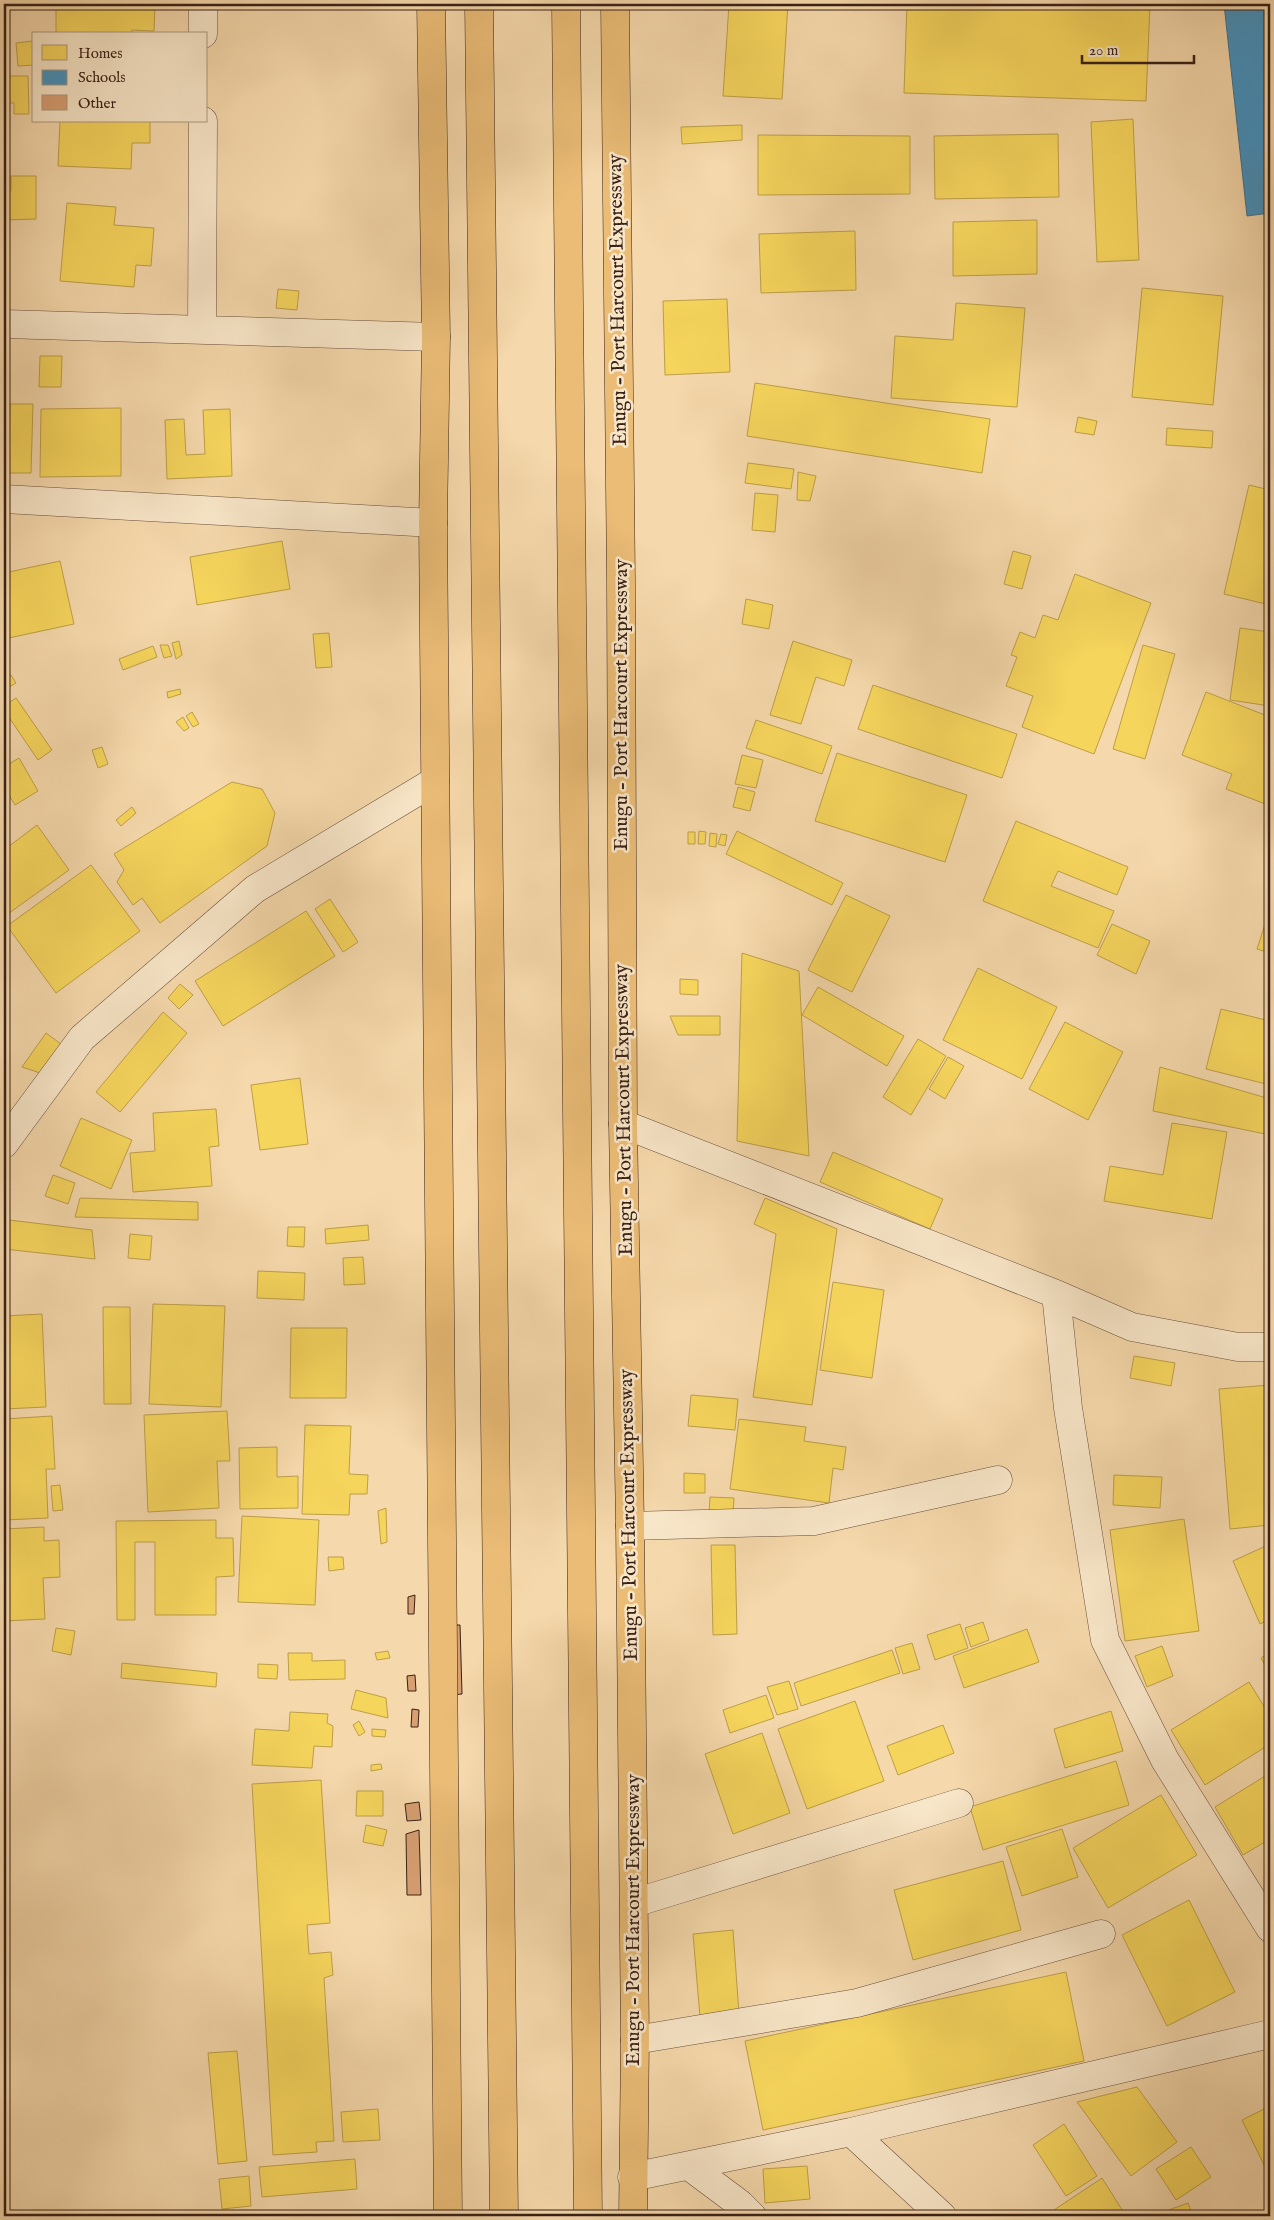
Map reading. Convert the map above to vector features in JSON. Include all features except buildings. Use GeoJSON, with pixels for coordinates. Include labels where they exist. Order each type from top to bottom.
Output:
{"type":"FeatureCollection","features":[{"type":"Feature","properties":{"kind":"main road"},"geometry":{"type":"LineString","coordinates":[[430,4],[436,337],[433,523],[448,2216]]}},
{"type":"Feature","properties":{"kind":"main road"},"geometry":{"type":"LineString","coordinates":[[479,4],[504,2216]]}},
{"type":"Feature","properties":{"kind":"main road"},"geometry":{"type":"LineString","coordinates":[[566,4],[588,2216]]}},
{"type":"Feature","properties":{"kind":"main road","name":"Enugu - Port Harcourt Expressway"},"geometry":{"type":"LineString","coordinates":[[615,4],[621,572],[623,1124],[634,1903],[633,2216]]}},
{"type":"Feature","properties":{"kind":"street"},"geometry":{"type":"LineString","coordinates":[[203,4],[203,32]]}},
{"type":"Feature","properties":{"kind":"street"},"geometry":{"type":"LineString","coordinates":[[202,122],[202,329]]}},
{"type":"Feature","properties":{"kind":"street"},"geometry":{"type":"LineString","coordinates":[[4,324],[436,337]]}},
{"type":"Feature","properties":{"kind":"street"},"geometry":{"type":"LineString","coordinates":[[4,499],[433,523]]}},
{"type":"Feature","properties":{"kind":"street"},"geometry":{"type":"LineString","coordinates":[[4,1144],[82,1038],[255,889],[435,781]]}},
{"type":"Feature","properties":{"kind":"street"},"geometry":{"type":"LineString","coordinates":[[623,1124],[1056,1294],[1132,1327],[1238,1347],[1270,1347]]}},
{"type":"Feature","properties":{"kind":"street"},"geometry":{"type":"LineString","coordinates":[[1056,1294],[1068,1408],[1105,1640],[1165,1760],[1270,1928]]}},
{"type":"Feature","properties":{"kind":"street"},"geometry":{"type":"LineString","coordinates":[[630,1526],[814,1521],[998,1480]]}},
{"type":"Feature","properties":{"kind":"street"},"geometry":{"type":"LineString","coordinates":[[634,1903],[959,1803]]}},
{"type":"Feature","properties":{"kind":"street"},"geometry":{"type":"LineString","coordinates":[[635,2040],[857,2003],[1101,1934]]}},
{"type":"Feature","properties":{"kind":"street"},"geometry":{"type":"LineString","coordinates":[[632,2177],[852,2132],[1270,2034]]}},
{"type":"Feature","properties":{"kind":"street"},"geometry":{"type":"LineString","coordinates":[[852,2132],[942,2216]]}},
{"type":"Feature","properties":{"kind":"street"},"geometry":{"type":"LineString","coordinates":[[689,2166],[740,2204],[752,2216]]}}]}
